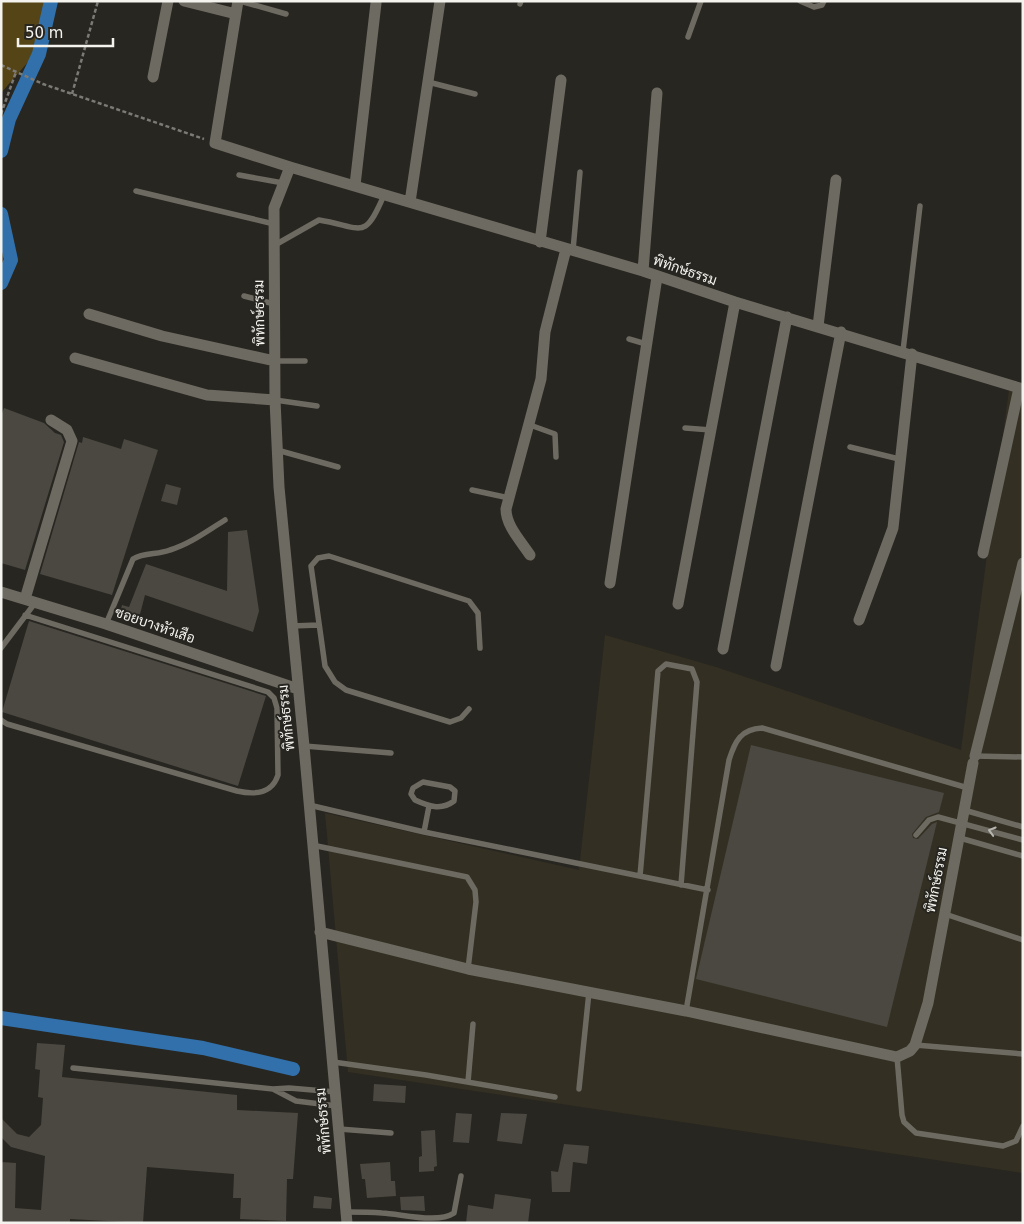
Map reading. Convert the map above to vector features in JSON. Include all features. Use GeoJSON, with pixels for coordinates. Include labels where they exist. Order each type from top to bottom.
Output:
{"type":"FeatureCollection","features":[{"type":"Feature","properties":{"kind":"street"},"geometry":{"type":"LineString","coordinates":[[153,77],[168,1]]}},
{"type":"Feature","properties":{"kind":"street"},"geometry":{"type":"LineString","coordinates":[[184,1],[236,14]]}},
{"type":"Feature","properties":{"kind":"street"},"geometry":{"type":"LineString","coordinates":[[239,1],[215,143],[290,167]]}},
{"type":"Feature","properties":{"kind":"street"},"geometry":{"type":"LineString","coordinates":[[410,202],[440,1]]}},
{"type":"Feature","properties":{"kind":"street"},"geometry":{"type":"LineString","coordinates":[[354,185],[376,3]]}},
{"type":"Feature","properties":{"kind":"street"},"geometry":{"type":"LineString","coordinates":[[540,242],[560,80]]}},
{"type":"Feature","properties":{"kind":"street"},"geometry":{"type":"LineString","coordinates":[[642,271],[657,94]]}},
{"type":"Feature","properties":{"kind":"street","name":"พิทักษ์ธรรม"},"geometry":{"type":"LineString","coordinates":[[346,1217],[334,1062],[281,514],[277,450],[274,208],[290,167],[385,194],[569,251],[642,271],[735,302],[841,332],[1021,388]]}},
{"type":"Feature","properties":{"kind":"street"},"geometry":{"type":"LineString","coordinates":[[818,326],[836,180]]}},
{"type":"Feature","properties":{"kind":"street"},"geometry":{"type":"LineString","coordinates":[[530,555],[506,517],[509,498],[542,379],[545,332],[569,251]]}},
{"type":"Feature","properties":{"kind":"street"},"geometry":{"type":"LineString","coordinates":[[610,583],[657,277]]}},
{"type":"Feature","properties":{"kind":"street"},"geometry":{"type":"LineString","coordinates":[[678,604],[735,302]]}},
{"type":"Feature","properties":{"kind":"street"},"geometry":{"type":"LineString","coordinates":[[89,314],[162,336],[275,361]]}},
{"type":"Feature","properties":{"kind":"street"},"geometry":{"type":"LineString","coordinates":[[723,649],[787,317]]}},
{"type":"Feature","properties":{"kind":"street"},"geometry":{"type":"LineString","coordinates":[[776,666],[841,332]]}},
{"type":"Feature","properties":{"kind":"street"},"geometry":{"type":"LineString","coordinates":[[859,620],[893,528],[907,353]]}},
{"type":"Feature","properties":{"kind":"street"},"geometry":{"type":"LineString","coordinates":[[74,358],[207,395],[275,400]]}},
{"type":"Feature","properties":{"kind":"street"},"geometry":{"type":"LineString","coordinates":[[983,553],[1021,388]]}},
{"type":"Feature","properties":{"kind":"street"},"geometry":{"type":"LineString","coordinates":[[30,601],[72,441],[67,430],[50,420]]}},
{"type":"Feature","properties":{"kind":"street","name":"พิทักษ์ธรรม"},"geometry":{"type":"LineString","coordinates":[[915,1046],[928,1003],[974,759],[1023,564]]}},
{"type":"Feature","properties":{"kind":"street","name":"ซอยบางหัวเสือ"},"geometry":{"type":"LineString","coordinates":[[1,592],[106,624],[298,689]]}},
{"type":"Feature","properties":{"kind":"street"},"geometry":{"type":"LineString","coordinates":[[320,932],[468,969],[686,1011],[897,1056],[910,1051],[915,1046]]}},
{"type":"Feature","properties":{"kind":"lane"},"geometry":{"type":"LineString","coordinates":[[239,1],[286,14]]}},
{"type":"Feature","properties":{"kind":"lane"},"geometry":{"type":"LineString","coordinates":[[688,37],[701,1]]}},
{"type":"Feature","properties":{"kind":"lane"},"geometry":{"type":"LineString","coordinates":[[800,1],[814,7],[822,5],[824,1]]}},
{"type":"Feature","properties":{"kind":"lane"},"geometry":{"type":"LineString","coordinates":[[428,82],[475,94]]}},
{"type":"Feature","properties":{"kind":"lane"},"geometry":{"type":"LineString","coordinates":[[569,251],[580,172]]}},
{"type":"Feature","properties":{"kind":"lane"},"geometry":{"type":"LineString","coordinates":[[239,175],[283,183]]}},
{"type":"Feature","properties":{"kind":"lane"},"geometry":{"type":"LineString","coordinates":[[136,191],[274,224]]}},
{"type":"Feature","properties":{"kind":"lane"},"geometry":{"type":"LineString","coordinates":[[273,246],[319,220],[354,228],[368,226],[373,221],[385,194]]}},
{"type":"Feature","properties":{"kind":"lane"},"geometry":{"type":"LineString","coordinates":[[907,353],[920,206]]}},
{"type":"Feature","properties":{"kind":"lane"},"geometry":{"type":"LineString","coordinates":[[244,296],[274,304]]}},
{"type":"Feature","properties":{"kind":"lane"},"geometry":{"type":"LineString","coordinates":[[629,339],[646,344]]}},
{"type":"Feature","properties":{"kind":"lane"},"geometry":{"type":"LineString","coordinates":[[275,361],[305,361]]}},
{"type":"Feature","properties":{"kind":"lane"},"geometry":{"type":"LineString","coordinates":[[275,400],[317,406]]}},
{"type":"Feature","properties":{"kind":"lane"},"geometry":{"type":"LineString","coordinates":[[530,425],[555,434],[556,457]]}},
{"type":"Feature","properties":{"kind":"lane"},"geometry":{"type":"LineString","coordinates":[[685,428],[711,430]]}},
{"type":"Feature","properties":{"kind":"lane"},"geometry":{"type":"LineString","coordinates":[[850,447],[899,459]]}},
{"type":"Feature","properties":{"kind":"lane"},"geometry":{"type":"LineString","coordinates":[[277,450],[338,467]]}},
{"type":"Feature","properties":{"kind":"lane"},"geometry":{"type":"LineString","coordinates":[[472,490],[509,498]]}},
{"type":"Feature","properties":{"kind":"lane"},"geometry":{"type":"LineString","coordinates":[[106,624],[132,559],[146,554],[168,552],[225,520]]}},
{"type":"Feature","properties":{"kind":"lane"},"geometry":{"type":"LineString","coordinates":[[469,709],[461,718],[450,722],[346,690],[335,682],[325,666],[310,566],[318,558],[329,556],[469,601],[478,613],[480,648]]}},
{"type":"Feature","properties":{"kind":"lane"},"geometry":{"type":"LineString","coordinates":[[1,648],[26,615],[30,601]]}},
{"type":"Feature","properties":{"kind":"lane"},"geometry":{"type":"LineString","coordinates":[[1,720],[7,724],[238,792],[260,794],[276,783],[278,775],[277,708],[274,698],[268,692],[26,615]]}},
{"type":"Feature","properties":{"kind":"lane"},"geometry":{"type":"LineString","coordinates":[[292,626],[318,625]]}},
{"type":"Feature","properties":{"kind":"lane"},"geometry":{"type":"LineString","coordinates":[[640,876],[658,671],[666,664],[673,664],[692,669],[697,682],[681,885]]}},
{"type":"Feature","properties":{"kind":"lane"},"geometry":{"type":"LineString","coordinates":[[686,1011],[730,760],[738,737],[751,729],[762,728],[968,788]]}},
{"type":"Feature","properties":{"kind":"lane"},"geometry":{"type":"LineString","coordinates":[[304,746],[391,753]]}},
{"type":"Feature","properties":{"kind":"lane"},"geometry":{"type":"LineString","coordinates":[[974,759],[1023,757]]}},
{"type":"Feature","properties":{"kind":"lane"},"geometry":{"type":"LineString","coordinates":[[423,782],[450,787],[456,792],[454,801],[448,806],[429,806],[415,800],[412,794],[417,784],[423,782]]}},
{"type":"Feature","properties":{"kind":"lane"},"geometry":{"type":"LineString","coordinates":[[309,805],[424,832],[708,890]]}},
{"type":"Feature","properties":{"kind":"lane"},"geometry":{"type":"LineString","coordinates":[[424,832],[429,806]]}},
{"type":"Feature","properties":{"kind":"lane"},"geometry":{"type":"LineString","coordinates":[[964,810],[1023,826]]}},
{"type":"Feature","properties":{"kind":"lane"},"geometry":{"type":"LineString","coordinates":[[916,835],[929,820],[938,817],[1023,840]]}},
{"type":"Feature","properties":{"kind":"lane"},"geometry":{"type":"LineString","coordinates":[[960,838],[1023,856]]}},
{"type":"Feature","properties":{"kind":"lane"},"geometry":{"type":"LineString","coordinates":[[312,845],[467,877],[475,890],[476,902],[468,969]]}},
{"type":"Feature","properties":{"kind":"lane"},"geometry":{"type":"LineString","coordinates":[[945,914],[1023,940]]}},
{"type":"Feature","properties":{"kind":"lane"},"geometry":{"type":"LineString","coordinates":[[579,1089],[589,992]]}},
{"type":"Feature","properties":{"kind":"lane"},"geometry":{"type":"LineString","coordinates":[[468,1082],[473,1024]]}},
{"type":"Feature","properties":{"kind":"lane"},"geometry":{"type":"LineString","coordinates":[[915,1046],[1023,1054]]}},
{"type":"Feature","properties":{"kind":"lane"},"geometry":{"type":"LineString","coordinates":[[897,1056],[902,1115],[904,1122],[916,1133],[1003,1146],[1016,1141],[1023,1126]]}},
{"type":"Feature","properties":{"kind":"lane"},"geometry":{"type":"LineString","coordinates":[[334,1062],[554,1097]]}},
{"type":"Feature","properties":{"kind":"lane"},"geometry":{"type":"LineString","coordinates":[[73,1068],[273,1089],[288,1088],[336,1092]]}},
{"type":"Feature","properties":{"kind":"lane"},"geometry":{"type":"LineString","coordinates":[[273,1089],[296,1101],[337,1106]]}},
{"type":"Feature","properties":{"kind":"lane"},"geometry":{"type":"LineString","coordinates":[[339,1129],[391,1133]]}},
{"type":"Feature","properties":{"kind":"lane"},"geometry":{"type":"LineString","coordinates":[[346,1217],[383,1213],[424,1221],[444,1220],[454,1213],[460,1176]]}},
{"type":"Feature","properties":{"kind":"path"},"geometry":{"type":"LineString","coordinates":[[72,94],[98,1]]}},
{"type":"Feature","properties":{"kind":"path"},"geometry":{"type":"LineString","coordinates":[[1,65],[72,94],[215,143]]}},
{"type":"Feature","properties":{"kind":"path"},"geometry":{"type":"LineString","coordinates":[[1,114],[16,72]]}},
{"type":"Feature","properties":{"kind":"shaded area"},"geometry":{"type":"Polygon","coordinates":[[[1,1],[57,1],[41,47],[1,93],[1,1]]]}},
{"type":"Feature","properties":{"kind":"shaded area"},"geometry":{"type":"Polygon","coordinates":[[[1009,390],[1023,395],[1023,1173],[348,1072],[325,813],[579,870],[605,635],[716,667],[961,750],[1009,390]]]}},
{"type":"Feature","properties":{"kind":"building"},"geometry":{"type":"Polygon","coordinates":[[[4,408],[44,423],[55,433],[61,435],[64,442],[25,570],[1,563],[1,416],[4,408]]]}},
{"type":"Feature","properties":{"kind":"building"},"geometry":{"type":"Polygon","coordinates":[[[83,437],[121,449],[124,439],[158,450],[112,595],[40,574],[79,442],[82,443],[83,437]]]}},
{"type":"Feature","properties":{"kind":"building"},"geometry":{"type":"Polygon","coordinates":[[[166,484],[181,488],[177,505],[161,501],[166,484]]]}},
{"type":"Feature","properties":{"kind":"building"},"geometry":{"type":"Polygon","coordinates":[[[247,530],[259,611],[253,632],[145,595],[138,622],[119,617],[122,605],[129,607],[146,564],[227,591],[228,532],[247,530]]]}},
{"type":"Feature","properties":{"kind":"building"},"geometry":{"type":"Polygon","coordinates":[[[29,621],[266,696],[238,786],[2,712],[29,621]]]}},
{"type":"Feature","properties":{"kind":"building"},"geometry":{"type":"Polygon","coordinates":[[[751,745],[944,793],[939,812],[926,817],[912,834],[913,838],[918,839],[932,824],[937,822],[887,1027],[696,979],[751,745]]]}},
{"type":"Feature","properties":{"kind":"building"},"geometry":{"type":"Polygon","coordinates":[[[37,1043],[65,1045],[62,1077],[237,1095],[237,1110],[298,1113],[293,1179],[287,1179],[286,1221],[240,1219],[241,1198],[233,1198],[234,1174],[147,1167],[143,1223],[70,1219],[70,1223],[1,1223],[1,1162],[16,1163],[15,1208],[41,1210],[45,1156],[11,1147],[1,1137],[1,1118],[17,1134],[29,1137],[41,1125],[43,1098],[38,1097],[40,1070],[35,1069],[37,1043]]]}},
{"type":"Feature","properties":{"kind":"building"},"geometry":{"type":"Polygon","coordinates":[[[374,1084],[406,1086],[405,1103],[373,1101],[374,1084]]]}},
{"type":"Feature","properties":{"kind":"building"},"geometry":{"type":"Polygon","coordinates":[[[456,1113],[472,1114],[469,1143],[453,1142],[456,1113]]]}},
{"type":"Feature","properties":{"kind":"building"},"geometry":{"type":"Polygon","coordinates":[[[501,1113],[527,1114],[522,1144],[497,1141],[501,1113]]]}},
{"type":"Feature","properties":{"kind":"building"},"geometry":{"type":"Polygon","coordinates":[[[435,1130],[437,1166],[434,1167],[434,1171],[419,1172],[419,1157],[422,1156],[421,1131],[435,1130]]]}},
{"type":"Feature","properties":{"kind":"building"},"geometry":{"type":"Polygon","coordinates":[[[564,1144],[589,1146],[587,1164],[573,1162],[570,1192],[552,1192],[551,1171],[558,1172],[564,1144]]]}},
{"type":"Feature","properties":{"kind":"building"},"geometry":{"type":"Polygon","coordinates":[[[390,1162],[391,1181],[395,1181],[396,1196],[367,1198],[365,1179],[362,1179],[360,1164],[390,1162]]]}},
{"type":"Feature","properties":{"kind":"building"},"geometry":{"type":"Polygon","coordinates":[[[495,1194],[531,1199],[528,1223],[466,1223],[468,1205],[493,1209],[495,1194]]]}},
{"type":"Feature","properties":{"kind":"building"},"geometry":{"type":"Polygon","coordinates":[[[314,1196],[332,1198],[331,1209],[313,1208],[314,1196]]]}},
{"type":"Feature","properties":{"kind":"building"},"geometry":{"type":"Polygon","coordinates":[[[424,1196],[425,1211],[401,1210],[400,1197],[424,1196]]]}},
{"type":"Feature","properties":{"kind":"waterway"},"geometry":{"type":"LineString","coordinates":[[1,151],[9,119],[39,54],[51,1]]}},
{"type":"Feature","properties":{"kind":"waterway"},"geometry":{"type":"LineString","coordinates":[[1,214],[11,260],[1,283]]}},
{"type":"Feature","properties":{"kind":"waterway"},"geometry":{"type":"LineString","coordinates":[[1,1018],[203,1048],[293,1069]]}}]}
